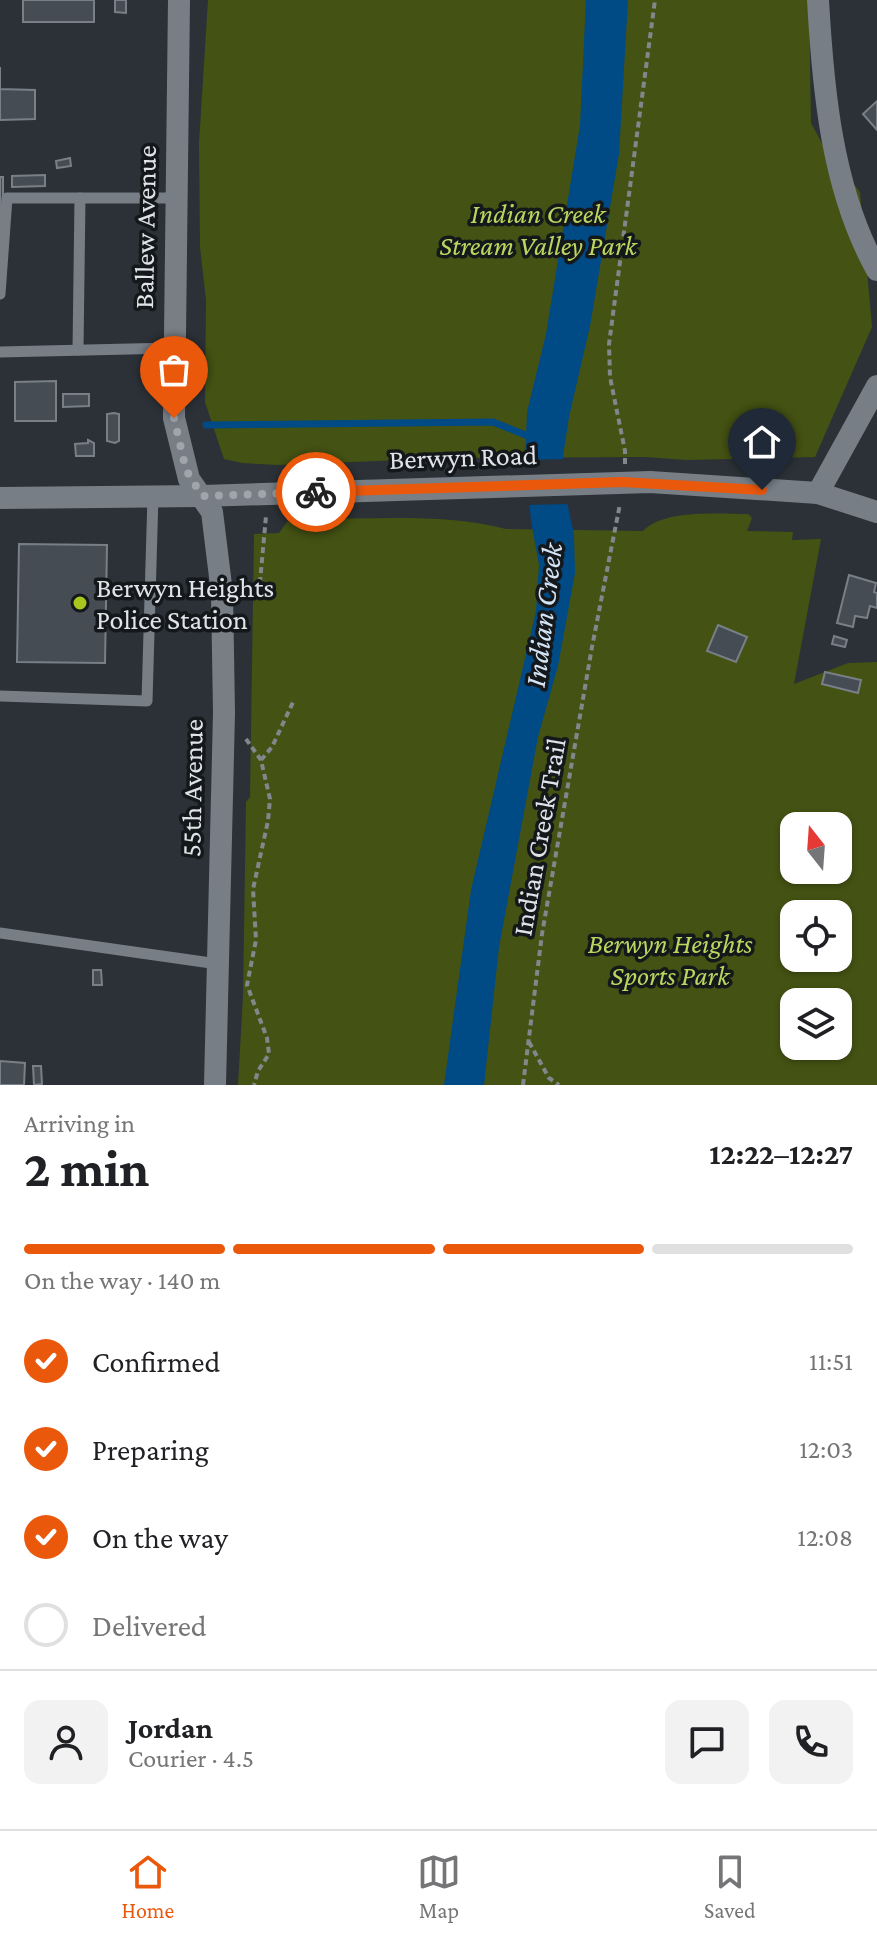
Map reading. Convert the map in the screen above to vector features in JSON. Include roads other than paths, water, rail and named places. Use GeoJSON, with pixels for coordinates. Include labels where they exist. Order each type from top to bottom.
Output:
{"type":"FeatureCollection","features":[{"type":"Feature","properties":{"kind":"street","name":"Ballew Avenue"},"geometry":{"type":"LineString","coordinates":[[179,0],[174,418],[186,470],[202,496]]}},
{"type":"Feature","properties":{"kind":"street"},"geometry":{"type":"LineString","coordinates":[[818,0],[821,55],[835,144],[850,209],[877,270]]}},
{"type":"Feature","properties":{"kind":"street"},"geometry":{"type":"LineString","coordinates":[[818,493],[877,386]]}},
{"type":"Feature","properties":{"kind":"street","name":"Berwyn Road"},"geometry":{"type":"LineString","coordinates":[[3,501],[650,482],[818,493],[877,512]]}},
{"type":"Feature","properties":{"kind":"street","name":"55th Avenue"},"geometry":{"type":"LineString","coordinates":[[202,496],[215,521],[222,593],[224,713],[215,1085]]}},
{"type":"Feature","properties":{"kind":"lane"},"geometry":{"type":"LineString","coordinates":[[0,294],[7,198],[176,198]]}},
{"type":"Feature","properties":{"kind":"lane"},"geometry":{"type":"LineString","coordinates":[[78,350],[80,198]]}},
{"type":"Feature","properties":{"kind":"lane"},"geometry":{"type":"LineString","coordinates":[[0,352],[173,348]]}},
{"type":"Feature","properties":{"kind":"lane"},"geometry":{"type":"LineString","coordinates":[[0,696],[147,701],[153,496]]}},
{"type":"Feature","properties":{"kind":"lane"},"geometry":{"type":"LineString","coordinates":[[0,933],[218,964]]}},
{"type":"Feature","properties":{"kind":"water","name":"Indian Creek"},"geometry":{"type":"Polygon","coordinates":[[[586,0],[628,0],[619,154],[590,326],[563,456],[574,535],[575,573],[558,666],[538,737],[499,947],[484,1085],[444,1085],[471,890],[536,611],[539,565],[525,460],[527,412],[546,334],[580,125],[586,0]]]}},
{"type":"Feature","properties":{"kind":"waterway"},"geometry":{"type":"LineString","coordinates":[[206,425],[493,422],[533,438]]}},
{"type":"Feature","properties":{"kind":"place","name":"Berwyn Heights Police Station"},"geometry":{"type":"Point","coordinates":[80,603]}},
{"type":"Feature","properties":{"kind":"park label","name":"Indian Creek Stream Valley Park"},"geometry":{"type":"Point","coordinates":[538,229]}},
{"type":"Feature","properties":{"kind":"park label","name":"Berwyn Heights Sports Park"},"geometry":{"type":"Point","coordinates":[670,959]}}]}
